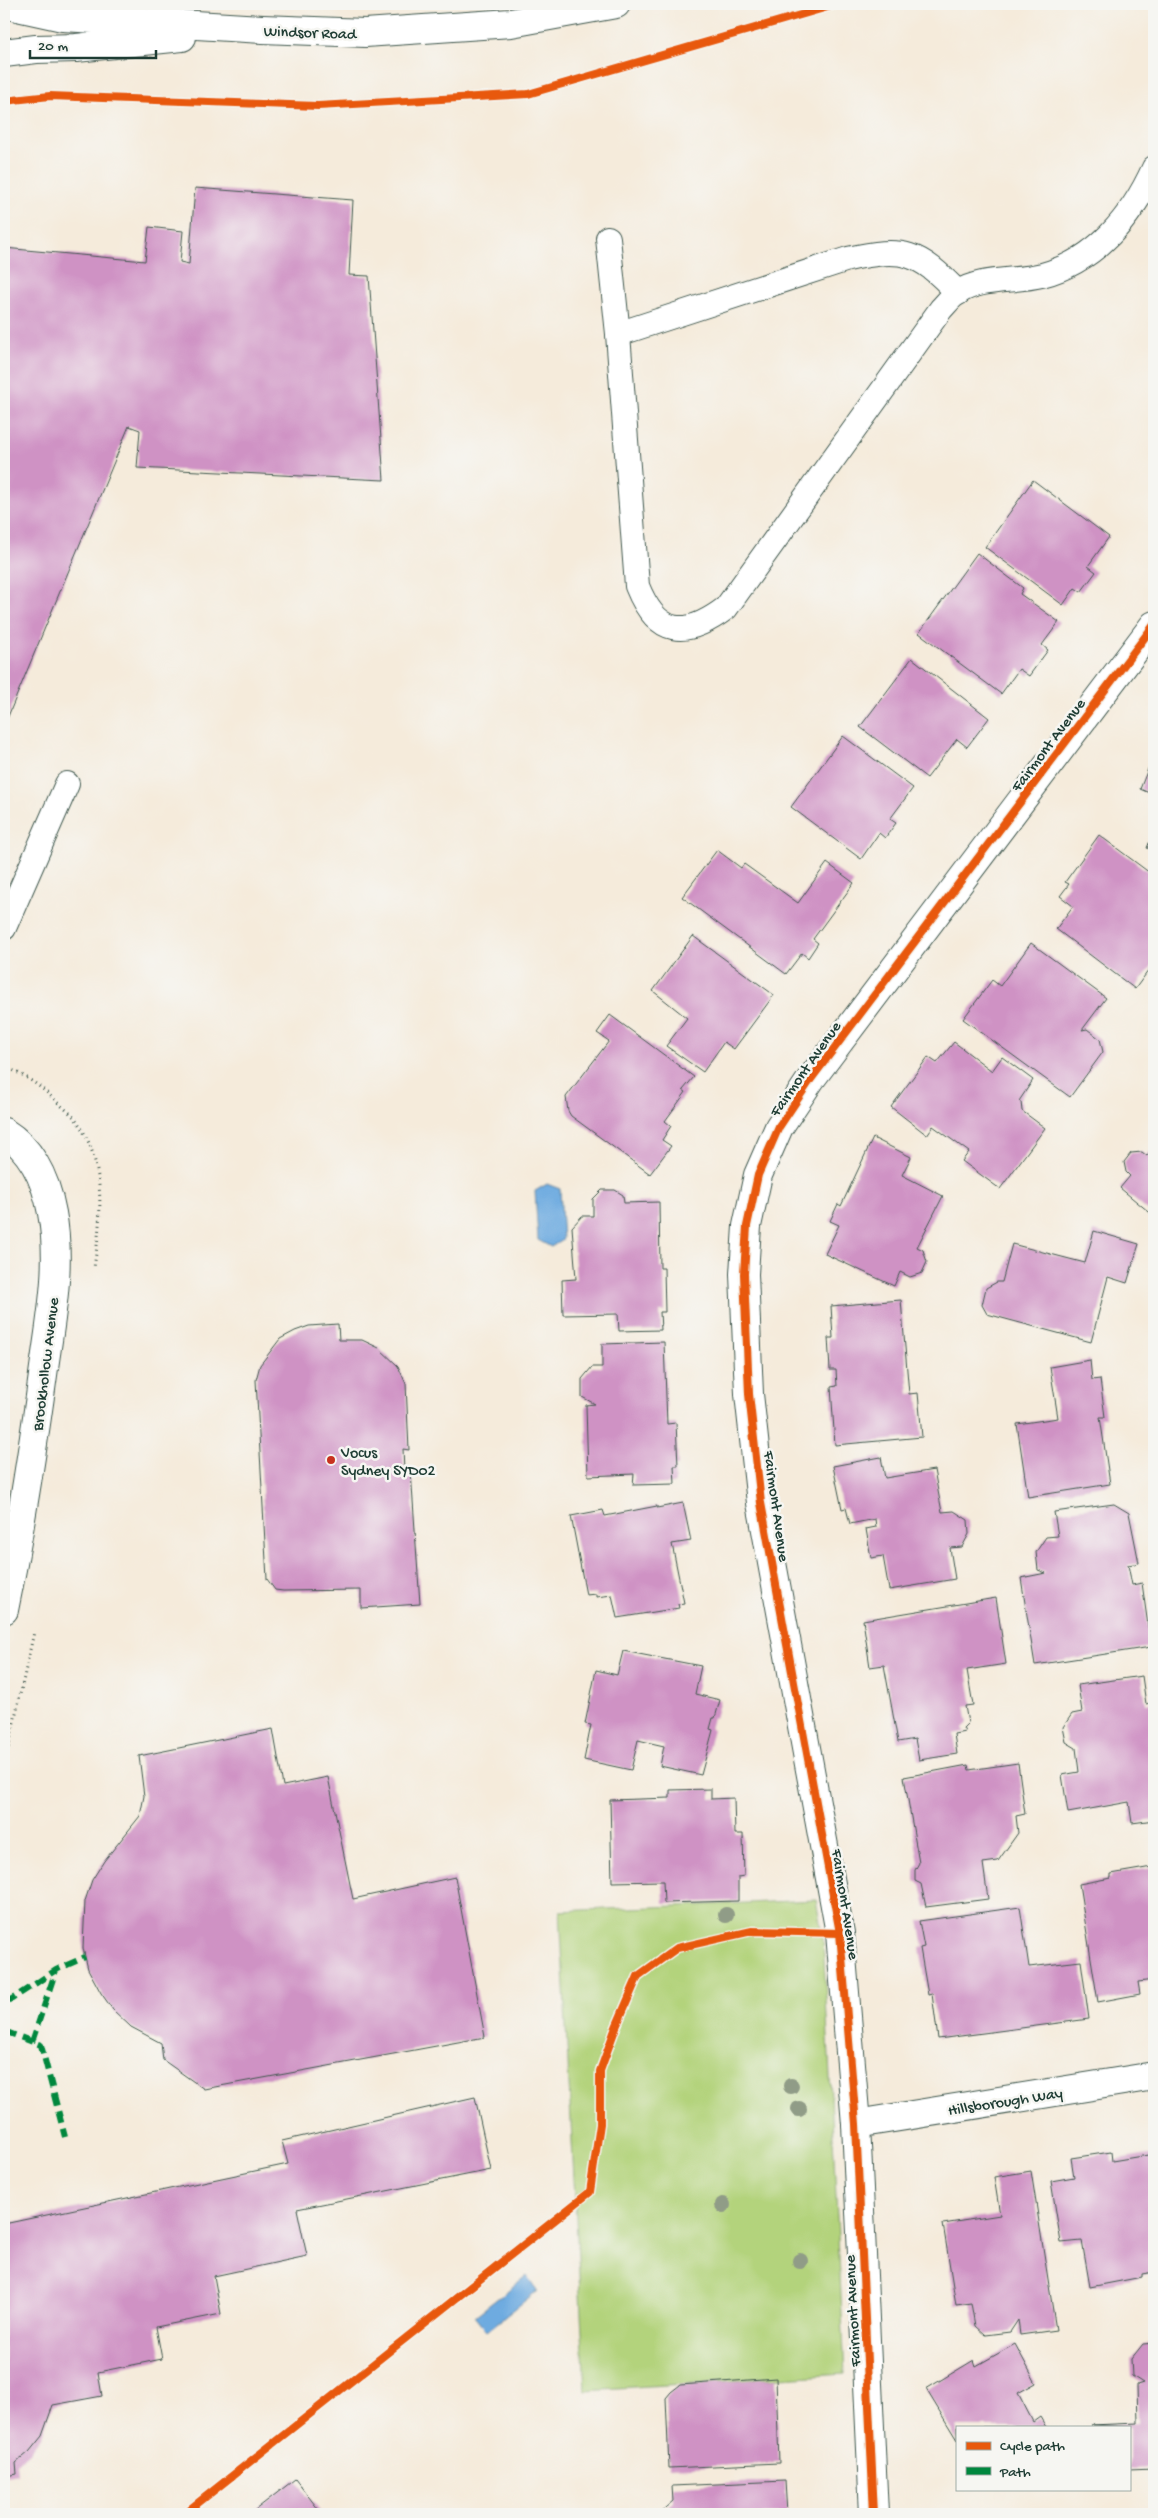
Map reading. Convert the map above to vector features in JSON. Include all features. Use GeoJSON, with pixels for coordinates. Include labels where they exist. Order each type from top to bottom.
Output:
{"type":"FeatureCollection","features":[{"type":"Feature","properties":{"kind":"street","name":"Windsor Road"},"geometry":{"type":"LineString","coordinates":[[4,4],[64,17],[365,33],[511,23],[616,4]]}},
{"type":"Feature","properties":{"kind":"street"},"geometry":{"type":"LineString","coordinates":[[4,53],[264,29]]}},
{"type":"Feature","properties":{"kind":"street","name":"Fairmont Avenue"},"geometry":{"type":"LineString","coordinates":[[874,2514],[856,2124],[840,1933],[761,1503],[749,1394],[744,1274],[747,1226],[758,1175],[779,1127],[805,1087],[1154,625]]}},
{"type":"Feature","properties":{"kind":"street","name":"Brookhollow Avenue"},"geometry":{"type":"LineString","coordinates":[[4,1132],[19,1142],[41,1173],[52,1214],[55,1264],[51,1321],[27,1490],[4,1610]]}},
{"type":"Feature","properties":{"kind":"street","name":"Hillsborough Way"},"geometry":{"type":"LineString","coordinates":[[856,2124],[1154,2076]]}},
{"type":"Feature","properties":{"kind":"lane"},"geometry":{"type":"LineString","coordinates":[[608,238],[618,334],[637,586],[645,606],[659,620],[677,628],[694,628],[710,620],[726,608],[941,309],[958,293],[980,284],[1041,275],[1065,267],[1090,252],[1115,230],[1134,207],[1154,168]]}},
{"type":"Feature","properties":{"kind":"lane"},"geometry":{"type":"LineString","coordinates":[[618,334],[848,259],[896,251],[916,257],[937,271],[958,293]]}},
{"type":"Feature","properties":{"kind":"lane"},"geometry":{"type":"LineString","coordinates":[[4,928],[67,784]]}},
{"type":"Feature","properties":{"kind":"green space"},"geometry":{"type":"Polygon","coordinates":[[[816,1900],[823,1939],[845,2374],[585,2390],[560,1911],[816,1900]]]}},
{"type":"Feature","properties":{"kind":"water"},"geometry":{"type":"Polygon","coordinates":[[[547,1184],[560,1189],[563,1239],[551,1247],[538,1240],[535,1191],[547,1184]]]}},
{"type":"Feature","properties":{"kind":"water"},"geometry":{"type":"Polygon","coordinates":[[[526,2276],[537,2291],[487,2331],[475,2316],[526,2276]]]}},
{"type":"Feature","properties":{"kind":"building"},"geometry":{"type":"Polygon","coordinates":[[[195,188],[353,200],[349,275],[369,276],[384,480],[137,468],[140,430],[129,426],[4,726],[4,248],[145,261],[149,227],[183,231],[180,262],[189,264],[195,188]]]}},
{"type":"Feature","properties":{"kind":"building"},"geometry":{"type":"Polygon","coordinates":[[[1033,480],[1109,537],[1088,566],[1096,572],[1081,592],[1075,588],[1063,605],[985,547],[1033,480]]]}},
{"type":"Feature","properties":{"kind":"building"},"geometry":{"type":"Polygon","coordinates":[[[977,553],[1023,588],[1020,594],[1059,622],[1042,645],[1048,650],[1029,676],[1019,669],[1001,694],[919,633],[977,553]]]}},
{"type":"Feature","properties":{"kind":"building"},"geometry":{"type":"Polygon","coordinates":[[[912,658],[989,718],[967,747],[957,739],[927,778],[860,727],[912,658]]]}},
{"type":"Feature","properties":{"kind":"building"},"geometry":{"type":"Polygon","coordinates":[[[843,736],[913,788],[890,819],[896,823],[885,838],[879,833],[861,859],[791,807],[843,736]]]}},
{"type":"Feature","properties":{"kind":"building"},"geometry":{"type":"Polygon","coordinates":[[[1154,754],[1154,795],[1140,789],[1154,754]]]}},
{"type":"Feature","properties":{"kind":"building"},"geometry":{"type":"Polygon","coordinates":[[[1154,831],[1154,851],[1147,848],[1154,831]]]}},
{"type":"Feature","properties":{"kind":"building"},"geometry":{"type":"Polygon","coordinates":[[[1099,835],[1154,876],[1154,963],[1135,989],[1056,929],[1073,906],[1060,896],[1069,884],[1065,882],[1099,835]]]}},
{"type":"Feature","properties":{"kind":"building"},"geometry":{"type":"Polygon","coordinates":[[[717,850],[741,868],[744,864],[798,903],[827,863],[854,883],[813,939],[818,943],[808,958],[802,953],[786,974],[682,897],[717,850]]]}},
{"type":"Feature","properties":{"kind":"building"},"geometry":{"type":"Polygon","coordinates":[[[693,936],[774,995],[734,1049],[724,1042],[703,1072],[666,1046],[687,1018],[653,991],[693,936]]]}},
{"type":"Feature","properties":{"kind":"building"},"geometry":{"type":"Polygon","coordinates":[[[1031,943],[1106,998],[1082,1030],[1087,1029],[1100,1039],[1103,1052],[1070,1097],[963,1019],[992,980],[1000,986],[1031,943]]]}},
{"type":"Feature","properties":{"kind":"building"},"geometry":{"type":"Polygon","coordinates":[[[610,1015],[694,1077],[683,1090],[686,1092],[665,1121],[671,1126],[662,1140],[671,1146],[650,1174],[571,1116],[568,1111],[566,1097],[609,1041],[597,1033],[610,1015]]]}},
{"type":"Feature","properties":{"kind":"building"},"geometry":{"type":"Polygon","coordinates":[[[954,1042],[992,1071],[1002,1057],[1033,1080],[1019,1101],[1021,1102],[1022,1111],[1045,1128],[1000,1189],[962,1161],[969,1152],[933,1126],[927,1135],[891,1107],[928,1057],[937,1063],[954,1042]]]}},
{"type":"Feature","properties":{"kind":"building"},"geometry":{"type":"Polygon","coordinates":[[[873,1138],[911,1157],[902,1175],[943,1196],[917,1247],[923,1250],[927,1262],[922,1273],[910,1277],[900,1272],[894,1286],[825,1254],[839,1225],[830,1221],[838,1204],[841,1206],[873,1138]]]}},
{"type":"Feature","properties":{"kind":"building"},"geometry":{"type":"Polygon","coordinates":[[[1154,1146],[1154,1216],[1120,1188],[1130,1176],[1126,1172],[1124,1162],[1131,1153],[1142,1152],[1147,1156],[1154,1146]]]}},
{"type":"Feature","properties":{"kind":"building"},"geometry":{"type":"Polygon","coordinates":[[[602,1190],[615,1190],[623,1195],[624,1203],[659,1202],[660,1268],[664,1268],[665,1312],[660,1312],[661,1330],[619,1331],[618,1314],[563,1315],[562,1280],[576,1279],[572,1227],[582,1216],[593,1216],[593,1199],[602,1190]]]}},
{"type":"Feature","properties":{"kind":"building"},"geometry":{"type":"Polygon","coordinates":[[[1094,1231],[1139,1244],[1127,1283],[1108,1277],[1091,1342],[987,1314],[982,1305],[986,1288],[997,1282],[1002,1282],[1012,1244],[1085,1263],[1094,1231]]]}},
{"type":"Feature","properties":{"kind":"building"},"geometry":{"type":"Polygon","coordinates":[[[901,1300],[909,1394],[918,1393],[922,1437],[835,1445],[831,1387],[837,1386],[836,1370],[830,1370],[828,1338],[833,1338],[831,1306],[901,1300]]]}},
{"type":"Feature","properties":{"kind":"building","name":"Vocus Sydney SYD02"},"geometry":{"type":"Polygon","coordinates":[[[338,1324],[339,1340],[362,1340],[379,1348],[398,1366],[406,1384],[409,1450],[403,1449],[404,1471],[411,1471],[420,1604],[361,1608],[361,1590],[283,1591],[275,1590],[267,1579],[256,1380],[260,1365],[280,1339],[295,1331],[309,1326],[338,1324]]]}},
{"type":"Feature","properties":{"kind":"building"},"geometry":{"type":"Polygon","coordinates":[[[664,1342],[667,1424],[676,1423],[678,1466],[674,1466],[675,1484],[633,1485],[634,1474],[588,1476],[586,1405],[595,1404],[582,1397],[582,1379],[592,1367],[602,1367],[602,1344],[664,1342]]]}},
{"type":"Feature","properties":{"kind":"building"},"geometry":{"type":"Polygon","coordinates":[[[1090,1360],[1092,1380],[1100,1379],[1105,1417],[1100,1417],[1110,1484],[1028,1497],[1017,1424],[1058,1418],[1050,1367],[1090,1360]]]}},
{"type":"Feature","properties":{"kind":"building"},"geometry":{"type":"Polygon","coordinates":[[[881,1457],[885,1478],[934,1470],[942,1512],[954,1511],[968,1520],[969,1534],[962,1547],[950,1548],[955,1579],[889,1590],[883,1556],[871,1558],[866,1529],[876,1527],[875,1519],[850,1524],[846,1508],[842,1509],[833,1466],[881,1457]]]}},
{"type":"Feature","properties":{"kind":"building"},"geometry":{"type":"Polygon","coordinates":[[[683,1503],[691,1541],[672,1544],[684,1603],[678,1604],[679,1608],[617,1618],[612,1595],[596,1597],[596,1594],[586,1595],[571,1516],[603,1510],[605,1516],[683,1503]]]}},
{"type":"Feature","properties":{"kind":"building"},"geometry":{"type":"Polygon","coordinates":[[[1114,1504],[1129,1513],[1139,1563],[1128,1565],[1132,1585],[1142,1583],[1151,1647],[1035,1665],[1021,1578],[1046,1573],[1038,1570],[1036,1552],[1046,1537],[1058,1536],[1054,1512],[1114,1504]]]}},
{"type":"Feature","properties":{"kind":"building"},"geometry":{"type":"Polygon","coordinates":[[[996,1598],[1006,1664],[967,1670],[973,1705],[965,1706],[968,1723],[963,1728],[965,1732],[954,1734],[957,1754],[919,1760],[915,1739],[898,1742],[884,1665],[870,1667],[863,1620],[996,1598]]]}},
{"type":"Feature","properties":{"kind":"building"},"geometry":{"type":"Polygon","coordinates":[[[623,1651],[701,1666],[695,1694],[720,1700],[710,1729],[713,1730],[701,1775],[660,1766],[664,1746],[638,1740],[631,1770],[584,1760],[591,1725],[585,1724],[596,1670],[617,1675],[623,1651]]]}},
{"type":"Feature","properties":{"kind":"building"},"geometry":{"type":"Polygon","coordinates":[[[1142,1676],[1146,1704],[1154,1702],[1154,1820],[1132,1823],[1129,1802],[1068,1813],[1062,1775],[1079,1772],[1076,1748],[1066,1742],[1063,1727],[1072,1714],[1082,1712],[1078,1685],[1142,1676]]]}},
{"type":"Feature","properties":{"kind":"building"},"geometry":{"type":"Polygon","coordinates":[[[273,1729],[283,1786],[328,1777],[353,1899],[455,1877],[485,2037],[204,2089],[163,2060],[161,2043],[131,2027],[113,2010],[101,1993],[88,1969],[83,1948],[85,1901],[92,1880],[104,1861],[140,1816],[144,1796],[139,1756],[273,1729]]]}},
{"type":"Feature","properties":{"kind":"building"},"geometry":{"type":"Polygon","coordinates":[[[1018,1763],[1025,1814],[1016,1816],[1018,1833],[998,1861],[983,1863],[988,1899],[926,1907],[921,1884],[915,1881],[915,1870],[919,1863],[904,1777],[968,1765],[969,1770],[1018,1763]]]}},
{"type":"Feature","properties":{"kind":"building"},"geometry":{"type":"Polygon","coordinates":[[[711,1789],[711,1799],[734,1798],[735,1834],[743,1834],[744,1876],[738,1877],[738,1901],[664,1903],[663,1881],[612,1882],[610,1800],[670,1798],[670,1790],[711,1789]]]}},
{"type":"Feature","properties":{"kind":"building"},"geometry":{"type":"Polygon","coordinates":[[[1152,1867],[1154,1980],[1138,1982],[1140,1994],[1098,2002],[1079,1884],[1111,1878],[1111,1874],[1152,1867]]]}},
{"type":"Feature","properties":{"kind":"building"},"geometry":{"type":"Polygon","coordinates":[[[1020,1907],[1029,1967],[1081,1961],[1089,2019],[938,2039],[932,1994],[928,1995],[920,1948],[924,1947],[919,1921],[1020,1907]]]}},
{"type":"Feature","properties":{"kind":"building"},"geometry":{"type":"Polygon","coordinates":[[[475,2097],[491,2170],[297,2209],[307,2256],[214,2276],[221,2314],[156,2327],[162,2359],[98,2372],[102,2396],[53,2405],[42,2436],[29,2452],[16,2463],[17,2474],[7,2476],[4,2461],[4,2224],[288,2164],[282,2141],[475,2097]]]}},
{"type":"Feature","properties":{"kind":"building"},"geometry":{"type":"Polygon","coordinates":[[[1111,2152],[1112,2161],[1154,2154],[1154,2272],[1142,2274],[1142,2277],[1090,2287],[1082,2241],[1061,2243],[1051,2181],[1074,2177],[1071,2158],[1111,2152]]]}},
{"type":"Feature","properties":{"kind":"building"},"geometry":{"type":"Polygon","coordinates":[[[1031,2171],[1056,2330],[1020,2335],[1018,2320],[1010,2332],[985,2335],[975,2326],[971,2303],[956,2305],[943,2224],[1000,2215],[994,2177],[1031,2171]]]}},
{"type":"Feature","properties":{"kind":"building"},"geometry":{"type":"Polygon","coordinates":[[[1154,2343],[1154,2468],[1130,2469],[1130,2426],[1091,2425],[1138,2423],[1137,2385],[1143,2383],[1132,2376],[1131,2359],[1143,2344],[1154,2343]]]}},
{"type":"Feature","properties":{"kind":"building"},"geometry":{"type":"Polygon","coordinates":[[[1015,2344],[1036,2383],[1018,2393],[1033,2422],[1040,2417],[1045,2426],[956,2426],[956,2438],[926,2389],[974,2360],[976,2366],[1015,2344]]]}},
{"type":"Feature","properties":{"kind":"building"},"geometry":{"type":"Polygon","coordinates":[[[776,2378],[779,2463],[669,2468],[666,2398],[671,2392],[680,2385],[776,2378]]]}},
{"type":"Feature","properties":{"kind":"building"},"geometry":{"type":"Polygon","coordinates":[[[295,2479],[322,2514],[250,2514],[295,2479]]]}},
{"type":"Feature","properties":{"kind":"building"},"geometry":{"type":"Polygon","coordinates":[[[785,2481],[787,2514],[658,2514],[673,2501],[672,2486],[785,2481]]]}},
{"type":"Feature","properties":{"kind":"marked path"},"geometry":{"type":"LineString","coordinates":[[4,2002],[12,1999],[56,1970],[85,1957]]}},
{"type":"Feature","properties":{"kind":"marked path"},"geometry":{"type":"LineString","coordinates":[[32,2042],[56,1970]]}},
{"type":"Feature","properties":{"kind":"marked path"},"geometry":{"type":"LineString","coordinates":[[4,2031],[41,2045],[65,2137]]}},
{"type":"Feature","properties":{"kind":"cycle path"},"geometry":{"type":"LineString","coordinates":[[4,101],[50,96],[318,106],[528,94],[838,4]]}},
{"type":"Feature","properties":{"kind":"cycle path"},"geometry":{"type":"LineString","coordinates":[[874,2514],[856,2124],[840,1933],[761,1503],[749,1394],[744,1274],[747,1226],[758,1175],[779,1127],[811,1079],[1154,625]]}},
{"type":"Feature","properties":{"kind":"cycle path"},"geometry":{"type":"LineString","coordinates":[[184,2514],[590,2192],[600,2124],[600,2071],[638,1976],[677,1948],[752,1931],[840,1933]]}},
{"type":"Feature","properties":{"kind":"place","name":"Vocus Sydney SYD02"},"geometry":{"type":"Point","coordinates":[331,1460]}}]}
